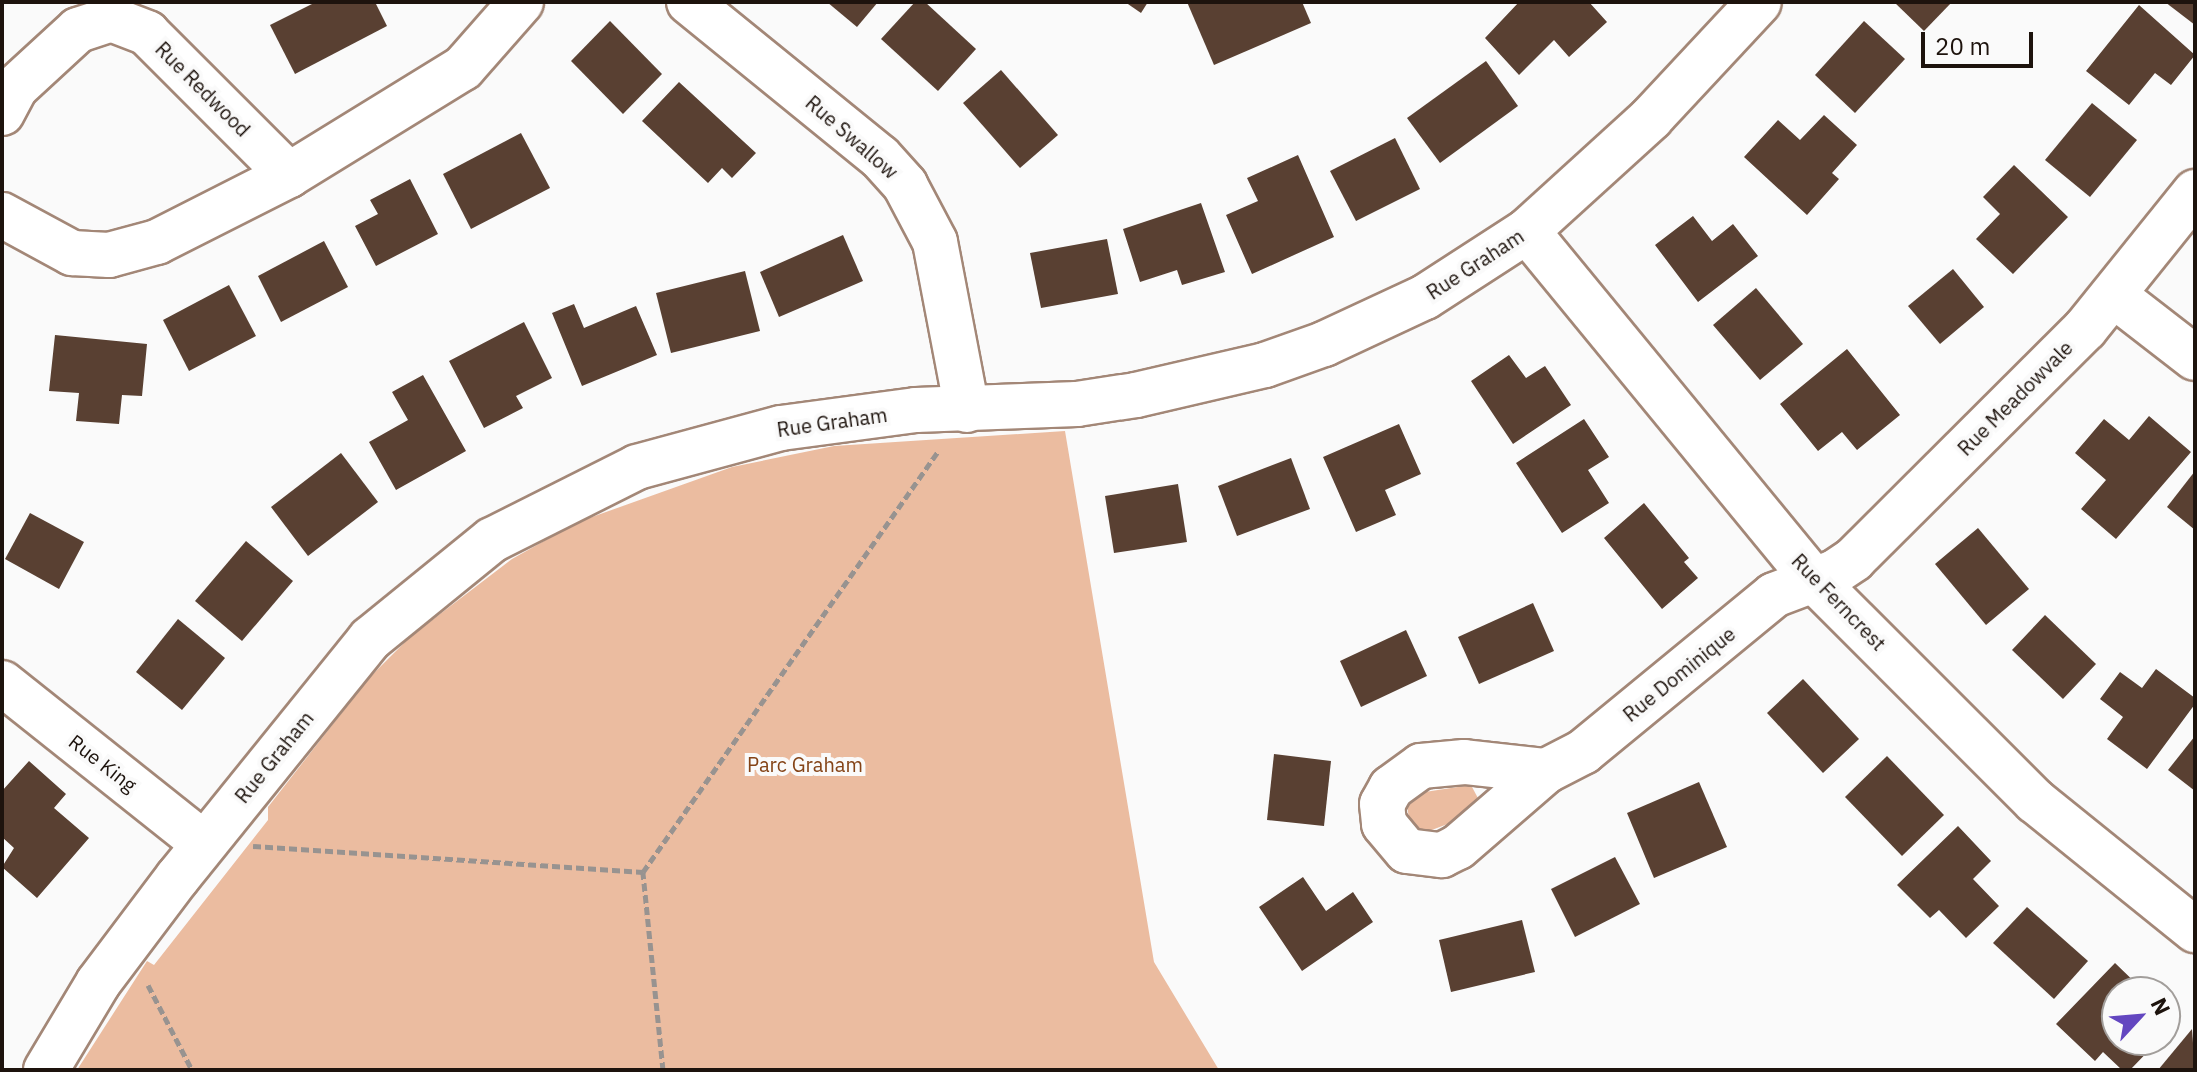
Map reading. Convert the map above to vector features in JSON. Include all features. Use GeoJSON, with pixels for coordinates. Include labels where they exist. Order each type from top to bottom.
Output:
{"type":"FeatureCollection","features":[{"type":"Feature","properties":{"kind":"street"},"geometry":{"type":"LineString","coordinates":[[2,215],[72,253],[109,255],[157,242],[289,175],[463,68],[521,2]]}},
{"type":"Feature","properties":{"kind":"street","name":"Rue Swallow"},"geometry":{"type":"LineString","coordinates":[[689,2],[880,157],[905,185],[935,242],[967,410]]}},
{"type":"Feature","properties":{"kind":"street","name":"Rue Graham"},"geometry":{"type":"LineString","coordinates":[[46,1070],[127,944],[203,843],[370,639],[492,540],[637,467],[708,446],[848,417],[1136,395],[1265,365],[1425,297],[1527,231],[1651,118],[1759,2]]}},
{"type":"Feature","properties":{"kind":"street","name":"Rue Redwood"},"geometry":{"type":"LineString","coordinates":[[2,113],[16,87],[78,30],[111,19],[147,33],[289,175]]}},
{"type":"Feature","properties":{"kind":"street","name":"Rue Meadowvale"},"geometry":{"type":"LineString","coordinates":[[1813,579],[1854,559],[2115,296],[2195,192]]}},
{"type":"Feature","properties":{"kind":"street","name":"Rue Ferncrest"},"geometry":{"type":"LineString","coordinates":[[1527,231],[1813,579],[2035,801],[2195,930]]}},
{"type":"Feature","properties":{"kind":"street"},"geometry":{"type":"LineString","coordinates":[[2115,296],[2195,358]]}},
{"type":"Feature","properties":{"kind":"street","name":"Rue Dominique"},"geometry":{"type":"LineString","coordinates":[[1546,771],[1583,752],[1774,595],[1813,579]]}},
{"type":"Feature","properties":{"kind":"street","name":"Rue King"},"geometry":{"type":"LineString","coordinates":[[2,683],[203,843]]}},
{"type":"Feature","properties":{"kind":"path"},"geometry":{"type":"LineString","coordinates":[[663,1070],[643,872],[967,410]]}},
{"type":"Feature","properties":{"kind":"path"},"geometry":{"type":"LineString","coordinates":[[203,843],[643,872]]}},
{"type":"Feature","properties":{"kind":"path"},"geometry":{"type":"LineString","coordinates":[[127,944],[192,1070]]}},
{"type":"Feature","properties":{"kind":"green space","name":"Parc Graham"},"geometry":{"type":"Polygon","coordinates":[[[1065,431],[1154,962],[1219,1070],[77,1070],[147,961],[154,965],[268,820],[268,807],[369,678],[410,637],[512,559],[578,522],[732,467],[834,446],[1065,431]]]}},
{"type":"Feature","properties":{"kind":"green space"},"geometry":{"type":"Polygon","coordinates":[[[1471,785],[1480,802],[1458,820],[1424,833],[1410,824],[1407,806],[1418,793],[1471,785]]]}},
{"type":"Feature","properties":{"kind":"building"},"geometry":{"type":"Polygon","coordinates":[[[316,2],[375,2],[387,26],[295,74],[270,25],[316,2]]]}},
{"type":"Feature","properties":{"kind":"building"},"geometry":{"type":"Polygon","coordinates":[[[827,2],[878,2],[857,27],[827,2]]]}},
{"type":"Feature","properties":{"kind":"building"},"geometry":{"type":"Polygon","coordinates":[[[915,2],[925,2],[976,49],[938,91],[881,39],[915,2]]]}},
{"type":"Feature","properties":{"kind":"building"},"geometry":{"type":"Polygon","coordinates":[[[1125,2],[1148,2],[1141,13],[1125,2]]]}},
{"type":"Feature","properties":{"kind":"building"},"geometry":{"type":"Polygon","coordinates":[[[1187,2],[1302,2],[1311,23],[1214,65],[1187,2]]]}},
{"type":"Feature","properties":{"kind":"building"},"geometry":{"type":"Polygon","coordinates":[[[1519,2],[1589,2],[1607,22],[1569,57],[1554,40],[1519,75],[1485,38],[1519,2]]]}},
{"type":"Feature","properties":{"kind":"building"},"geometry":{"type":"Polygon","coordinates":[[[1894,2],[1952,2],[1924,31],[1894,2]]]}},
{"type":"Feature","properties":{"kind":"building"},"geometry":{"type":"Polygon","coordinates":[[[2165,2],[2195,2],[2195,25],[2165,2]]]}},
{"type":"Feature","properties":{"kind":"building"},"geometry":{"type":"Polygon","coordinates":[[[2139,5],[2195,55],[2171,85],[2155,73],[2129,105],[2086,71],[2139,5]]]}},
{"type":"Feature","properties":{"kind":"building"},"geometry":{"type":"Polygon","coordinates":[[[610,21],[662,74],[623,114],[571,61],[610,21]]]}},
{"type":"Feature","properties":{"kind":"building"},"geometry":{"type":"Polygon","coordinates":[[[1864,21],[1905,59],[1855,113],[1815,75],[1864,21]]]}},
{"type":"Feature","properties":{"kind":"building"},"geometry":{"type":"Polygon","coordinates":[[[1486,61],[1518,106],[1440,163],[1407,118],[1486,61]]]}},
{"type":"Feature","properties":{"kind":"building"},"geometry":{"type":"Polygon","coordinates":[[[1001,70],[1058,135],[1020,168],[963,103],[1001,70]]]}},
{"type":"Feature","properties":{"kind":"building"},"geometry":{"type":"Polygon","coordinates":[[[679,82],[756,153],[732,178],[722,168],[708,183],[642,121],[679,82]]]}},
{"type":"Feature","properties":{"kind":"building"},"geometry":{"type":"Polygon","coordinates":[[[2092,103],[2137,140],[2090,197],[2045,160],[2092,103]]]}},
{"type":"Feature","properties":{"kind":"building"},"geometry":{"type":"Polygon","coordinates":[[[1824,115],[1857,145],[1832,173],[1839,179],[1807,215],[1744,157],[1778,120],[1800,140],[1824,115]]]}},
{"type":"Feature","properties":{"kind":"building"},"geometry":{"type":"Polygon","coordinates":[[[521,133],[550,188],[471,229],[443,174],[521,133]]]}},
{"type":"Feature","properties":{"kind":"building"},"geometry":{"type":"Polygon","coordinates":[[[1395,138],[1420,189],[1356,221],[1330,171],[1395,138]]]}},
{"type":"Feature","properties":{"kind":"building"},"geometry":{"type":"Polygon","coordinates":[[[1298,155],[1334,237],[1252,274],[1226,215],[1258,201],[1247,178],[1298,155]]]}},
{"type":"Feature","properties":{"kind":"building"},"geometry":{"type":"Polygon","coordinates":[[[2014,165],[2068,217],[2013,274],[1976,239],[2000,214],[1983,197],[2014,165]]]}},
{"type":"Feature","properties":{"kind":"building"},"geometry":{"type":"Polygon","coordinates":[[[410,179],[438,234],[376,266],[355,226],[378,214],[370,200],[410,179]]]}},
{"type":"Feature","properties":{"kind":"building"},"geometry":{"type":"Polygon","coordinates":[[[1201,203],[1225,272],[1182,285],[1177,270],[1140,282],[1123,229],[1201,203]]]}},
{"type":"Feature","properties":{"kind":"building"},"geometry":{"type":"Polygon","coordinates":[[[1693,216],[1712,241],[1733,224],[1758,256],[1698,302],[1655,245],[1693,216]]]}},
{"type":"Feature","properties":{"kind":"building"},"geometry":{"type":"Polygon","coordinates":[[[843,235],[863,281],[779,317],[760,272],[843,235]]]}},
{"type":"Feature","properties":{"kind":"building"},"geometry":{"type":"Polygon","coordinates":[[[1107,239],[1118,294],[1041,308],[1030,253],[1107,239]]]}},
{"type":"Feature","properties":{"kind":"building"},"geometry":{"type":"Polygon","coordinates":[[[324,241],[348,287],[281,322],[258,276],[324,241]]]}},
{"type":"Feature","properties":{"kind":"building"},"geometry":{"type":"Polygon","coordinates":[[[1953,269],[1984,307],[1940,344],[1908,306],[1953,269]]]}},
{"type":"Feature","properties":{"kind":"building"},"geometry":{"type":"Polygon","coordinates":[[[745,271],[760,331],[671,353],[656,293],[745,271]]]}},
{"type":"Feature","properties":{"kind":"building"},"geometry":{"type":"Polygon","coordinates":[[[229,285],[256,336],[189,371],[163,320],[229,285]]]}},
{"type":"Feature","properties":{"kind":"building"},"geometry":{"type":"Polygon","coordinates":[[[1756,288],[1803,344],[1760,380],[1713,325],[1756,288]]]}},
{"type":"Feature","properties":{"kind":"building"},"geometry":{"type":"Polygon","coordinates":[[[574,304],[584,328],[636,306],[657,355],[582,386],[552,313],[574,304]]]}},
{"type":"Feature","properties":{"kind":"building"},"geometry":{"type":"Polygon","coordinates":[[[524,322],[552,378],[516,396],[523,408],[484,428],[449,361],[524,322]]]}},
{"type":"Feature","properties":{"kind":"building"},"geometry":{"type":"Polygon","coordinates":[[[55,335],[147,344],[142,396],[122,395],[119,424],[76,421],[79,393],[49,391],[55,335]]]}},
{"type":"Feature","properties":{"kind":"building"},"geometry":{"type":"Polygon","coordinates":[[[1847,349],[1900,415],[1857,450],[1842,432],[1818,451],[1780,404],[1847,349]]]}},
{"type":"Feature","properties":{"kind":"building"},"geometry":{"type":"Polygon","coordinates":[[[1509,355],[1526,378],[1545,366],[1571,405],[1513,444],[1471,381],[1509,355]]]}},
{"type":"Feature","properties":{"kind":"building"},"geometry":{"type":"Polygon","coordinates":[[[423,375],[466,451],[396,490],[369,442],[408,420],[392,392],[423,375]]]}},
{"type":"Feature","properties":{"kind":"building"},"geometry":{"type":"Polygon","coordinates":[[[2149,416],[2191,452],[2116,539],[2081,509],[2106,480],[2075,453],[2104,419],[2129,440],[2149,416]]]}},
{"type":"Feature","properties":{"kind":"building"},"geometry":{"type":"Polygon","coordinates":[[[1584,419],[1609,457],[1588,470],[1609,503],[1562,533],[1516,463],[1584,419]]]}},
{"type":"Feature","properties":{"kind":"building"},"geometry":{"type":"Polygon","coordinates":[[[1399,424],[1421,474],[1385,490],[1396,515],[1356,532],[1323,457],[1399,424]]]}},
{"type":"Feature","properties":{"kind":"building"},"geometry":{"type":"Polygon","coordinates":[[[341,453],[378,502],[308,556],[271,507],[341,453]]]}},
{"type":"Feature","properties":{"kind":"building"},"geometry":{"type":"Polygon","coordinates":[[[1291,458],[1310,509],[1237,536],[1218,486],[1291,458]]]}},
{"type":"Feature","properties":{"kind":"building"},"geometry":{"type":"Polygon","coordinates":[[[2195,471],[2195,530],[2167,507],[2195,471]]]}},
{"type":"Feature","properties":{"kind":"building"},"geometry":{"type":"Polygon","coordinates":[[[1178,484],[1187,542],[1114,553],[1105,496],[1178,484]]]}},
{"type":"Feature","properties":{"kind":"building"},"geometry":{"type":"Polygon","coordinates":[[[1644,503],[1689,558],[1684,562],[1698,578],[1662,609],[1604,538],[1644,503]]]}},
{"type":"Feature","properties":{"kind":"building"},"geometry":{"type":"Polygon","coordinates":[[[30,513],[84,542],[59,589],[5,559],[30,513]]]}},
{"type":"Feature","properties":{"kind":"building"},"geometry":{"type":"Polygon","coordinates":[[[1978,528],[2029,589],[1986,625],[1935,564],[1978,528]]]}},
{"type":"Feature","properties":{"kind":"building"},"geometry":{"type":"Polygon","coordinates":[[[246,541],[293,581],[242,641],[195,601],[246,541]]]}},
{"type":"Feature","properties":{"kind":"building"},"geometry":{"type":"Polygon","coordinates":[[[1533,603],[1554,651],[1479,684],[1458,637],[1533,603]]]}},
{"type":"Feature","properties":{"kind":"building"},"geometry":{"type":"Polygon","coordinates":[[[2045,615],[2096,664],[2063,699],[2012,650],[2045,615]]]}},
{"type":"Feature","properties":{"kind":"building"},"geometry":{"type":"Polygon","coordinates":[[[178,619],[225,658],[182,710],[136,672],[178,619]]]}},
{"type":"Feature","properties":{"kind":"building"},"geometry":{"type":"Polygon","coordinates":[[[1406,630],[1427,676],[1361,707],[1340,661],[1406,630]]]}},
{"type":"Feature","properties":{"kind":"building"},"geometry":{"type":"Polygon","coordinates":[[[2156,669],[2195,698],[2195,704],[2147,769],[2107,739],[2123,717],[2100,699],[2120,672],[2142,688],[2156,669]]]}},
{"type":"Feature","properties":{"kind":"building"},"geometry":{"type":"Polygon","coordinates":[[[1803,679],[1859,739],[1823,773],[1767,713],[1803,679]]]}},
{"type":"Feature","properties":{"kind":"building"},"geometry":{"type":"Polygon","coordinates":[[[2195,736],[2195,791],[2168,770],[2195,736]]]}},
{"type":"Feature","properties":{"kind":"building"},"geometry":{"type":"Polygon","coordinates":[[[1274,754],[1331,761],[1324,826],[1267,820],[1274,754]]]}},
{"type":"Feature","properties":{"kind":"building"},"geometry":{"type":"Polygon","coordinates":[[[1887,756],[1944,815],[1902,856],[1845,797],[1887,756]]]}},
{"type":"Feature","properties":{"kind":"building"},"geometry":{"type":"Polygon","coordinates":[[[29,761],[66,794],[54,808],[89,838],[37,898],[2,867],[14,848],[2,837],[2,791],[29,761]]]}},
{"type":"Feature","properties":{"kind":"building"},"geometry":{"type":"Polygon","coordinates":[[[1699,782],[1727,847],[1654,878],[1627,813],[1699,782]]]}},
{"type":"Feature","properties":{"kind":"building"},"geometry":{"type":"Polygon","coordinates":[[[1958,826],[1991,861],[1973,879],[1999,906],[1966,938],[1939,910],[1930,918],[1897,885],[1958,826]]]}},
{"type":"Feature","properties":{"kind":"building"},"geometry":{"type":"Polygon","coordinates":[[[1615,857],[1640,904],[1575,937],[1551,889],[1615,857]]]}},
{"type":"Feature","properties":{"kind":"building"},"geometry":{"type":"Polygon","coordinates":[[[1303,877],[1326,911],[1353,892],[1373,922],[1302,971],[1259,907],[1303,877]]]}},
{"type":"Feature","properties":{"kind":"building"},"geometry":{"type":"Polygon","coordinates":[[[2027,907],[2088,961],[2054,999],[1993,943],[2027,907]]]}},
{"type":"Feature","properties":{"kind":"building"},"geometry":{"type":"Polygon","coordinates":[[[1522,920],[1535,972],[1451,992],[1439,940],[1522,920]]]}},
{"type":"Feature","properties":{"kind":"building"},"geometry":{"type":"Polygon","coordinates":[[[2115,963],[2128,976],[2102,976],[2115,963]]]}},
{"type":"Feature","properties":{"kind":"building"},"geometry":{"type":"Polygon","coordinates":[[[2101,977],[2101,1054],[2095,1061],[2056,1024],[2101,977]]]}},
{"type":"Feature","properties":{"kind":"building"},"geometry":{"type":"Polygon","coordinates":[[[2192,1029],[2195,1070],[2158,1070],[2170,1056],[2181,1056],[2181,1042],[2192,1029]]]}},
{"type":"Feature","properties":{"kind":"building"},"geometry":{"type":"Polygon","coordinates":[[[2107,1056],[2144,1056],[2130,1070],[2122,1070],[2107,1056]]]}}]}
